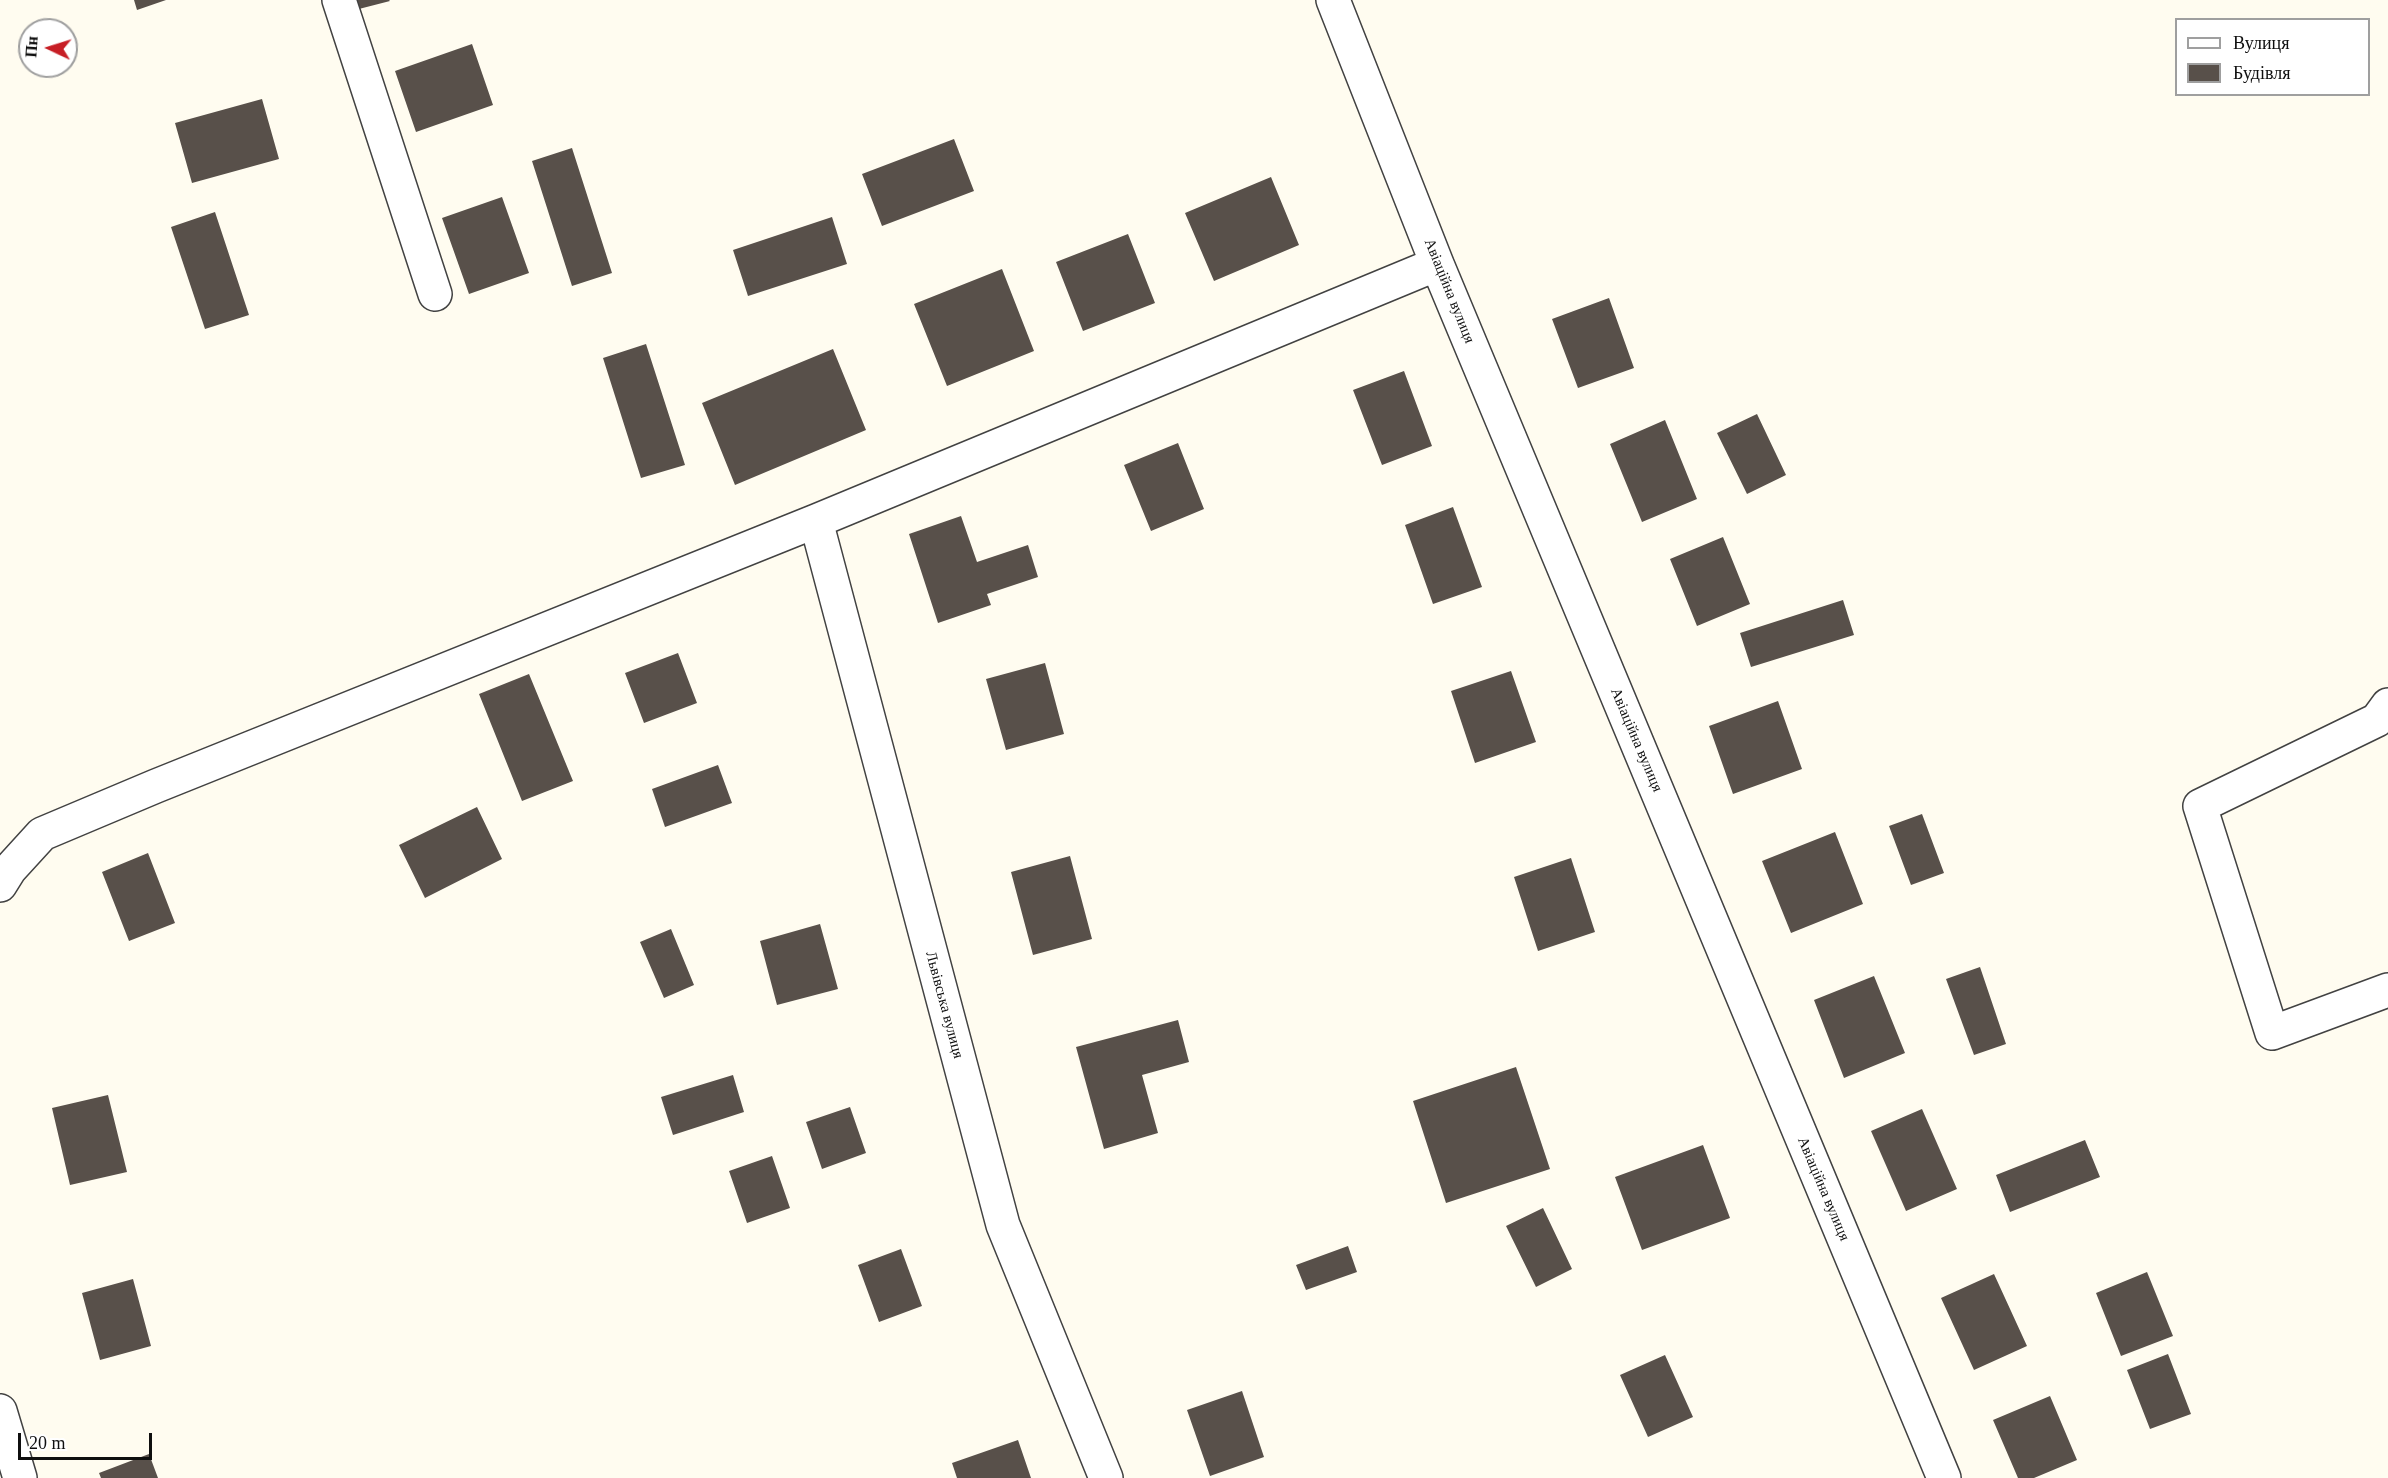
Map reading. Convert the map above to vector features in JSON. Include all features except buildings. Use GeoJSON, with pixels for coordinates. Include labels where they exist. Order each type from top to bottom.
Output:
{"type":"FeatureCollection","features":[{"type":"Feature","properties":{"kind":"street"},"geometry":{"type":"LineString","coordinates":[[339,0],[435,294]]}},
{"type":"Feature","properties":{"kind":"street","name":"Авіаційна вулиця"},"geometry":{"type":"LineString","coordinates":[[1333,0],[1437,264],[1944,1478]]}},
{"type":"Feature","properties":{"kind":"street"},"geometry":{"type":"LineString","coordinates":[[0,885],[9,869],[42,834],[816,521],[1437,264]]}},
{"type":"Feature","properties":{"kind":"street","name":"Львівська вулиця"},"geometry":{"type":"LineString","coordinates":[[816,521],[1003,1225],[1106,1478]]}},
{"type":"Feature","properties":{"kind":"street"},"geometry":{"type":"LineString","coordinates":[[2388,705],[2377,720],[2200,806],[2272,1033],[2388,990]]}},
{"type":"Feature","properties":{"kind":"street"},"geometry":{"type":"LineString","coordinates":[[0,1411],[20,1478]]}}]}
